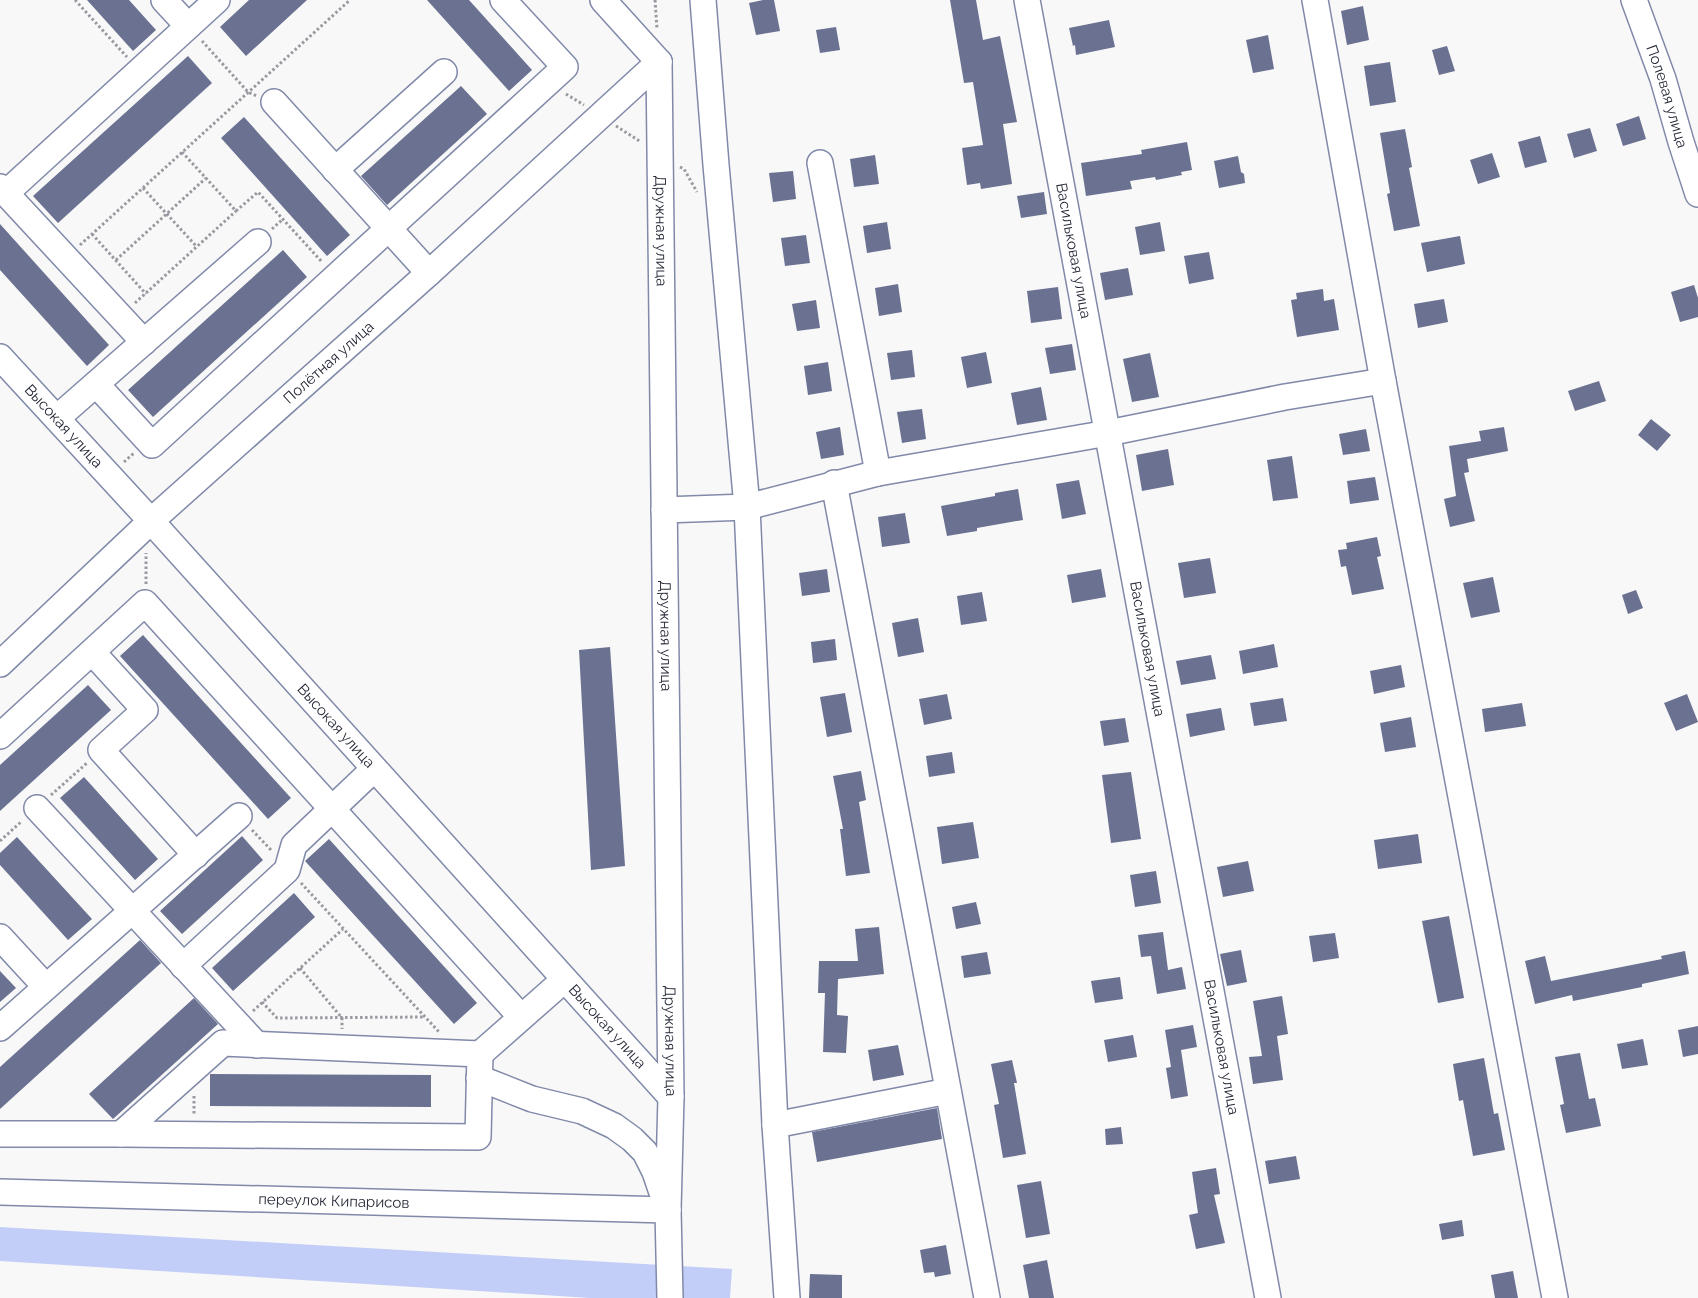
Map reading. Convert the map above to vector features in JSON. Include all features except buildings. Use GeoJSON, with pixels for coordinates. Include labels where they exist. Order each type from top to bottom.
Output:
{"type":"FeatureCollection","features":[{"type":"Feature","properties":{"kind":"street"},"geometry":{"type":"LineString","coordinates":[[164,0],[188,26]]}},
{"type":"Feature","properties":{"kind":"street"},"geometry":{"type":"LineString","coordinates":[[144,342],[3,190],[217,0]]}},
{"type":"Feature","properties":{"kind":"street"},"geometry":{"type":"LineString","coordinates":[[96,384],[152,445],[565,67],[503,0]]}},
{"type":"Feature","properties":{"kind":"street"},"geometry":{"type":"LineString","coordinates":[[603,0],[659,62]]}},
{"type":"Feature","properties":{"kind":"street"},"geometry":{"type":"LineString","coordinates":[[703,0],[748,507],[775,1125],[786,1298]]}},
{"type":"Feature","properties":{"kind":"street","name":"Васильковая улица"},"geometry":{"type":"LineString","coordinates":[[1027,0],[1268,1298]]}},
{"type":"Feature","properties":{"kind":"street"},"geometry":{"type":"LineString","coordinates":[[1315,0],[1383,381],[1555,1298]]}},
{"type":"Feature","properties":{"kind":"street","name":"Полевая улица"},"geometry":{"type":"LineString","coordinates":[[1634,0],[1663,79],[1698,194]]}},
{"type":"Feature","properties":{"kind":"street","name":"Полётная улица"},"geometry":{"type":"LineString","coordinates":[[0,664],[151,521],[429,273],[659,62]]}},
{"type":"Feature","properties":{"kind":"street","name":"Дружная улица"},"geometry":{"type":"LineString","coordinates":[[659,62],[671,1096],[668,1210]]}},
{"type":"Feature","properties":{"kind":"street"},"geometry":{"type":"LineString","coordinates":[[335,170],[444,72]]}},
{"type":"Feature","properties":{"kind":"street"},"geometry":{"type":"LineString","coordinates":[[274,102],[429,273]]}},
{"type":"Feature","properties":{"kind":"street"},"geometry":{"type":"LineString","coordinates":[[820,163],[878,473]]}},
{"type":"Feature","properties":{"kind":"street"},"geometry":{"type":"LineString","coordinates":[[57,418],[258,242]]}},
{"type":"Feature","properties":{"kind":"street","name":"Высокая улица"},"geometry":{"type":"LineString","coordinates":[[0,357],[151,521],[564,980],[671,1096]]}},
{"type":"Feature","properties":{"kind":"street"},"geometry":{"type":"LineString","coordinates":[[664,510],[748,507],[878,473],[1108,433],[1285,397],[1383,381]]}},
{"type":"Feature","properties":{"kind":"street"},"geometry":{"type":"LineString","coordinates":[[834,483],[893,789],[986,1298]]}},
{"type":"Feature","properties":{"kind":"street"},"geometry":{"type":"LineString","coordinates":[[0,736],[146,603],[521,1017]]}},
{"type":"Feature","properties":{"kind":"street"},"geometry":{"type":"LineString","coordinates":[[93,652],[145,710],[101,750],[196,855]]}},
{"type":"Feature","properties":{"kind":"street"},"geometry":{"type":"LineString","coordinates":[[182,966],[288,869],[294,844],[374,769]]}},
{"type":"Feature","properties":{"kind":"street"},"geometry":{"type":"LineString","coordinates":[[37,808],[182,966],[257,1044]]}},
{"type":"Feature","properties":{"kind":"street"},"geometry":{"type":"LineString","coordinates":[[0,1028],[239,816]]}},
{"type":"Feature","properties":{"kind":"street"},"geometry":{"type":"LineString","coordinates":[[0,936],[46,987]]}},
{"type":"Feature","properties":{"kind":"street"},"geometry":{"type":"LineString","coordinates":[[473,1062],[564,980]]}},
{"type":"Feature","properties":{"kind":"street"},"geometry":{"type":"LineString","coordinates":[[121,1134],[223,1043],[342,1048],[473,1062],[532,1099],[582,1111],[614,1126],[632,1138],[645,1152],[655,1172],[668,1210],[670,1298]]}},
{"type":"Feature","properties":{"kind":"street"},"geometry":{"type":"LineString","coordinates":[[0,1134],[478,1137],[473,1062]]}},
{"type":"Feature","properties":{"kind":"street"},"geometry":{"type":"LineString","coordinates":[[775,1125],[948,1091]]}},
{"type":"Feature","properties":{"kind":"street","name":"переулок Кипарисов"},"geometry":{"type":"LineString","coordinates":[[0,1192],[668,1210]]}},
{"type":"Feature","properties":{"kind":"path"},"geometry":{"type":"LineString","coordinates":[[75,0],[139,71]]}},
{"type":"Feature","properties":{"kind":"path"},"geometry":{"type":"LineString","coordinates":[[66,257],[350,0]]}},
{"type":"Feature","properties":{"kind":"path"},"geometry":{"type":"LineString","coordinates":[[188,26],[248,92],[274,102]]}},
{"type":"Feature","properties":{"kind":"path"},"geometry":{"type":"LineString","coordinates":[[549,82],[684,169],[702,198],[720,208]]}},
{"type":"Feature","properties":{"kind":"path"},"geometry":{"type":"LineString","coordinates":[[182,152],[236,211]]}},
{"type":"Feature","properties":{"kind":"path"},"geometry":{"type":"LineString","coordinates":[[116,260],[206,178]]}},
{"type":"Feature","properties":{"kind":"path"},"geometry":{"type":"LineString","coordinates":[[143,188],[197,247]]}},
{"type":"Feature","properties":{"kind":"path"},"geometry":{"type":"LineString","coordinates":[[121,316],[258,192],[335,278]]}},
{"type":"Feature","properties":{"kind":"path"},"geometry":{"type":"LineString","coordinates":[[92,234],[146,294]]}},
{"type":"Feature","properties":{"kind":"path"},"geometry":{"type":"LineString","coordinates":[[239,816],[426,1017],[473,1062]]}},
{"type":"Feature","properties":{"kind":"path"},"geometry":{"type":"LineString","coordinates":[[238,1024],[343,928]]}},
{"type":"Feature","properties":{"kind":"path"},"geometry":{"type":"LineString","coordinates":[[300,968],[342,1018],[342,1048]]}},
{"type":"Feature","properties":{"kind":"path"},"geometry":{"type":"LineString","coordinates":[[262,1002],[277,1018],[426,1017]]}},
{"type":"Feature","properties":{"kind":"path"},"geometry":{"type":"LineString","coordinates":[[193,1070],[195,1135]]}},
{"type":"Feature","properties":{"kind":"shaded area"},"geometry":{"type":"Polygon","coordinates":[[[0,1227],[732,1269],[730,1298],[590,1298],[0,1261],[0,1227]]]}}]}
